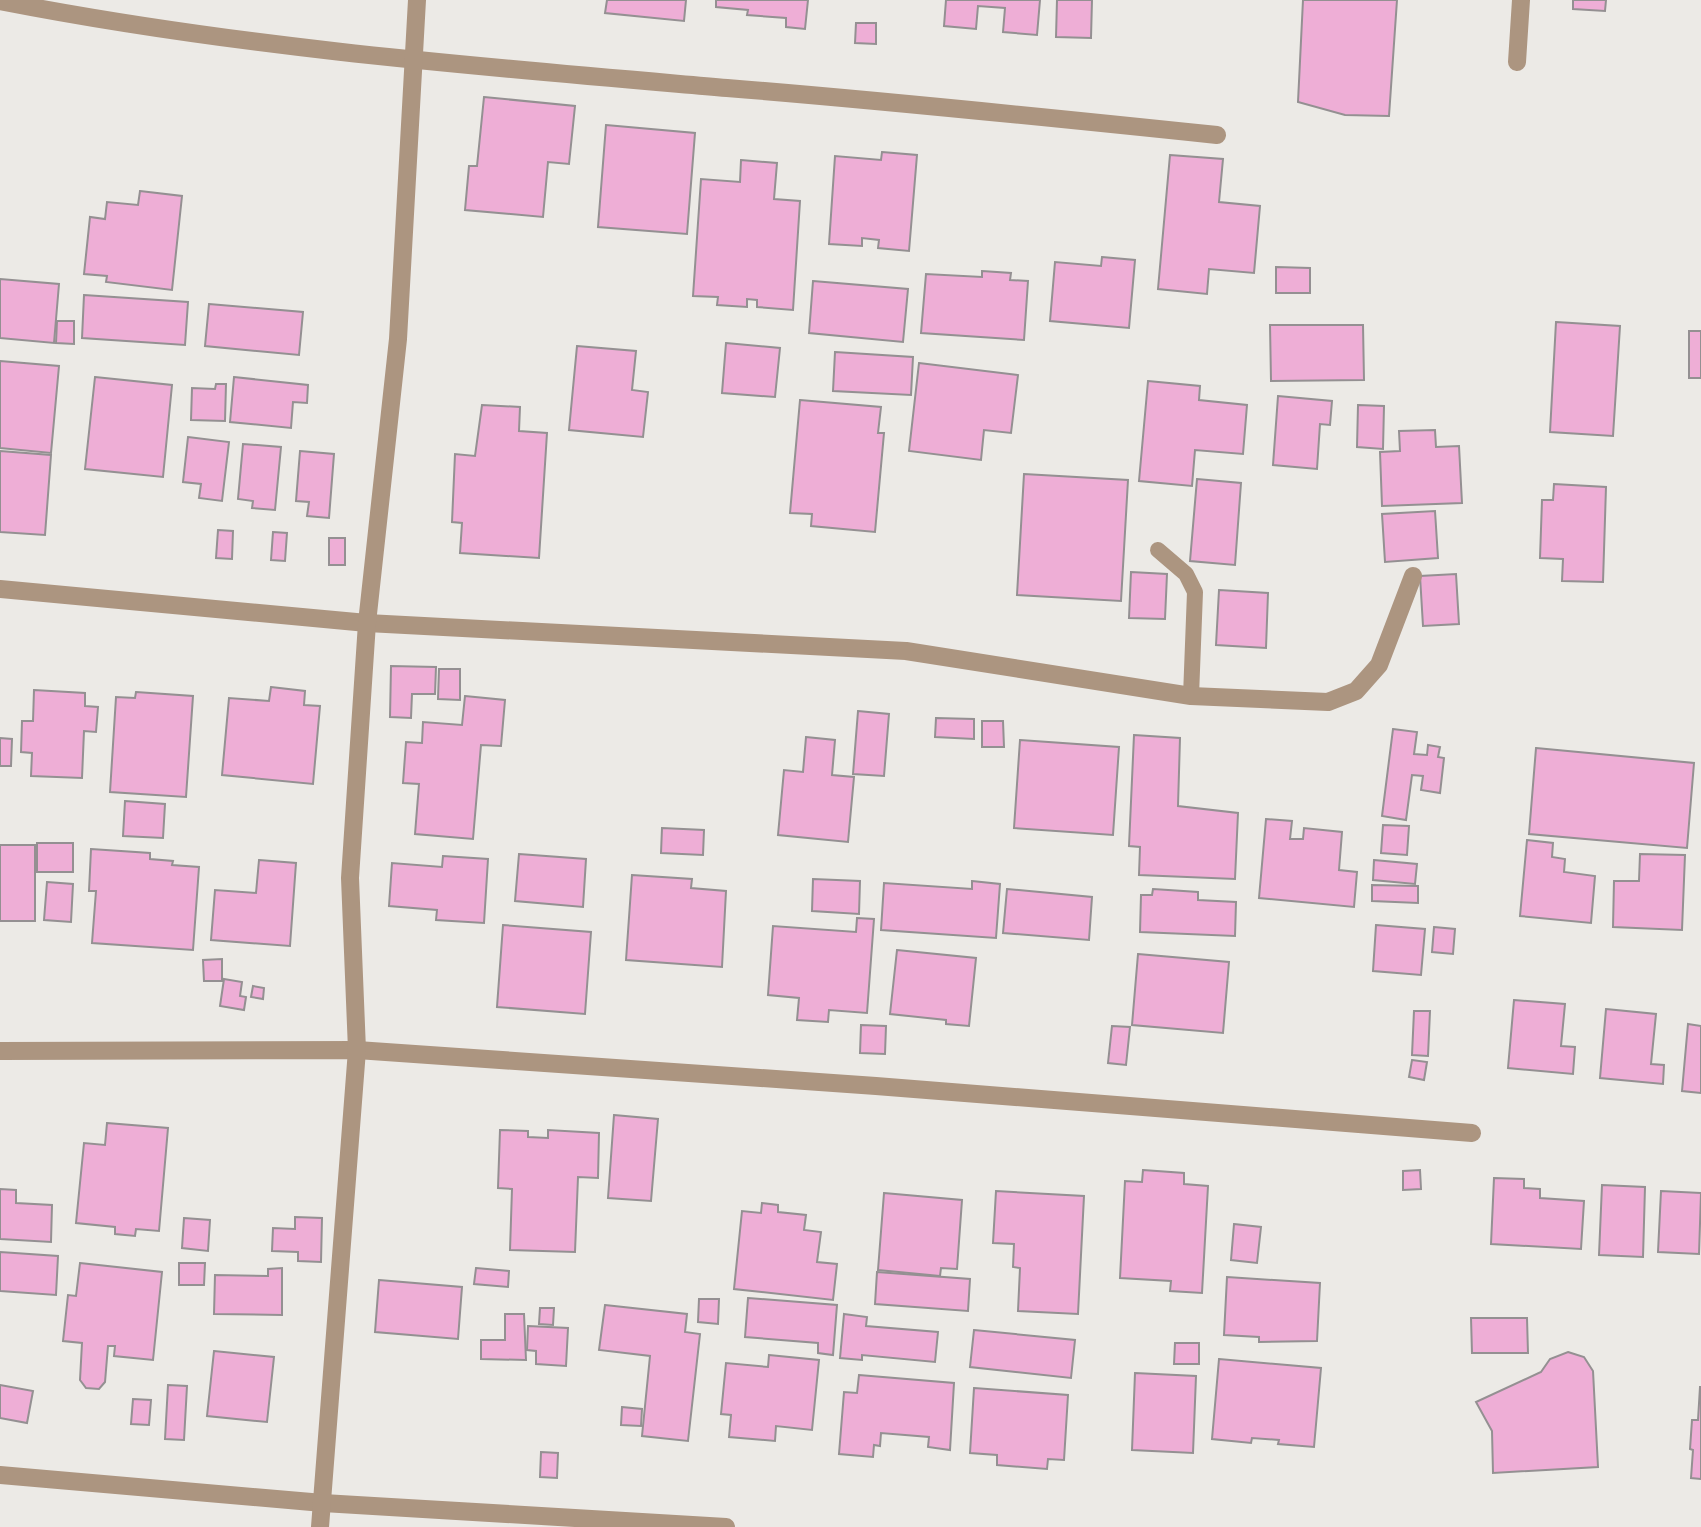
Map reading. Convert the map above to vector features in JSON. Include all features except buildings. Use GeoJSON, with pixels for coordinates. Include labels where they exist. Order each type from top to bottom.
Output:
{"type":"FeatureCollection","features":[{"type":"Feature","properties":{"kind":"street"},"geometry":{"type":"LineString","coordinates":[[320,1527],[357,1051],[350,878],[367,622],[398,338],[417,0]]}},
{"type":"Feature","properties":{"kind":"street"},"geometry":{"type":"LineString","coordinates":[[1517,62],[1521,0]]}},
{"type":"Feature","properties":{"kind":"street"},"geometry":{"type":"LineString","coordinates":[[0,1],[116,24],[415,61],[941,106],[1217,135]]}},
{"type":"Feature","properties":{"kind":"street"},"geometry":{"type":"LineString","coordinates":[[0,589],[367,622],[906,651],[1191,696],[1328,702],[1356,691],[1379,665],[1413,576]]}},
{"type":"Feature","properties":{"kind":"street"},"geometry":{"type":"LineString","coordinates":[[0,1051],[357,1051],[876,1086],[1472,1133]]}},
{"type":"Feature","properties":{"kind":"street"},"geometry":{"type":"LineString","coordinates":[[0,1475],[323,1503],[726,1527]]}},
{"type":"Feature","properties":{"kind":"lane"},"geometry":{"type":"LineString","coordinates":[[1158,550],[1186,574],[1195,592],[1191,696]]}}]}
